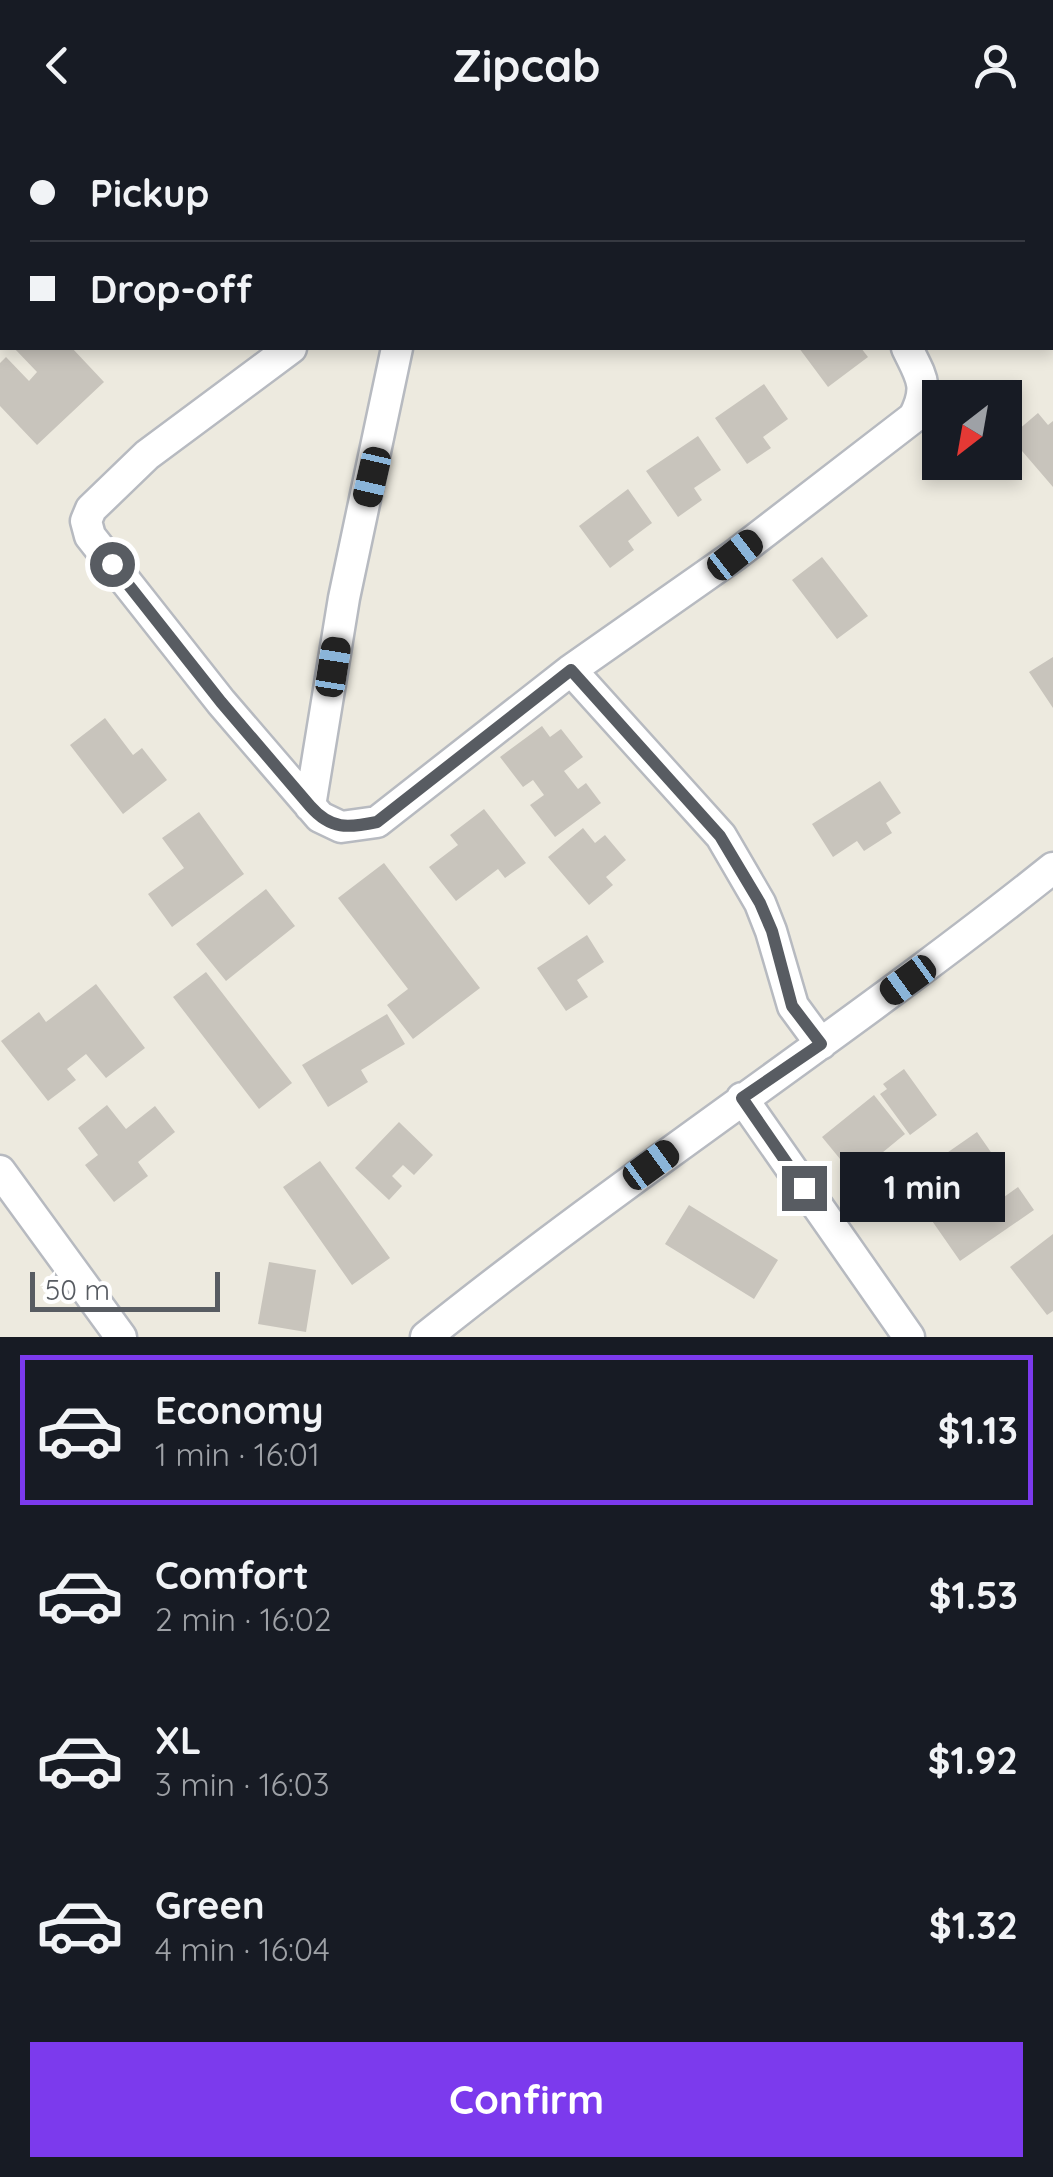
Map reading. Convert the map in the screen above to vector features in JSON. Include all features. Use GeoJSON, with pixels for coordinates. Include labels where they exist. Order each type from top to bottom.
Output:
{"type":"FeatureCollection","features":[{"type":"Feature","properties":{"kind":"street"},"geometry":{"type":"LineString","coordinates":[[288,350],[147,455],[91,509],[86,521],[90,536],[221,702],[320,818],[341,828],[377,822],[571,670],[735,555],[914,417],[924,398],[924,382],[908,350]]}},
{"type":"Feature","properties":{"kind":"street"},"geometry":{"type":"LineString","coordinates":[[310,806],[344,598],[397,350]]}},
{"type":"Feature","properties":{"kind":"street"},"geometry":{"type":"LineString","coordinates":[[571,670],[720,836],[772,931],[792,1006],[821,1044]]}},
{"type":"Feature","properties":{"kind":"street"},"geometry":{"type":"LineString","coordinates":[[426,1337],[529,1254],[965,939],[1053,868]]}},
{"type":"Feature","properties":{"kind":"street"},"geometry":{"type":"LineString","coordinates":[[742,1098],[909,1337]]}},
{"type":"Feature","properties":{"kind":"street"},"geometry":{"type":"LineString","coordinates":[[0,1171],[121,1337]]}},
{"type":"Feature","properties":{"kind":"building"},"geometry":{"type":"Polygon","coordinates":[[[16,350],[74,350],[104,382],[37,445],[0,406],[0,363],[6,357],[29,381],[37,372],[16,350]]]}},
{"type":"Feature","properties":{"kind":"building"},"geometry":{"type":"Polygon","coordinates":[[[800,350],[863,350],[868,357],[828,387],[800,350]]]}},
{"type":"Feature","properties":{"kind":"building"},"geometry":{"type":"Polygon","coordinates":[[[764,384],[788,419],[763,437],[771,448],[747,464],[715,418],[764,384]]]}},
{"type":"Feature","properties":{"kind":"building"},"geometry":{"type":"Polygon","coordinates":[[[1038,413],[1048,425],[1053,421],[1053,487],[1022,451],[1022,427],[1038,413]]]}},
{"type":"Feature","properties":{"kind":"building"},"geometry":{"type":"Polygon","coordinates":[[[698,436],[721,470],[694,488],[702,500],[678,517],[646,471],[698,436]]]}},
{"type":"Feature","properties":{"kind":"building"},"geometry":{"type":"Polygon","coordinates":[[[628,489],[652,523],[628,541],[634,550],[610,568],[579,526],[628,489]]]}},
{"type":"Feature","properties":{"kind":"building"},"geometry":{"type":"Polygon","coordinates":[[[822,557],[868,616],[837,639],[792,580],[822,557]]]}},
{"type":"Feature","properties":{"kind":"building"},"geometry":{"type":"Polygon","coordinates":[[[1053,657],[1053,708],[1029,672],[1053,657]]]}},
{"type":"Feature","properties":{"kind":"building"},"geometry":{"type":"Polygon","coordinates":[[[105,718],[133,755],[142,748],[167,780],[123,814],[70,745],[105,718]]]}},
{"type":"Feature","properties":{"kind":"building"},"geometry":{"type":"Polygon","coordinates":[[[542,726],[550,737],[561,729],[583,757],[564,771],[578,789],[586,783],[601,803],[555,837],[530,805],[544,795],[533,780],[523,787],[500,757],[542,726]]]}},
{"type":"Feature","properties":{"kind":"building"},"geometry":{"type":"Polygon","coordinates":[[[880,781],[901,813],[886,823],[892,833],[864,851],[857,841],[833,857],[812,824],[880,781]]]}},
{"type":"Feature","properties":{"kind":"building"},"geometry":{"type":"Polygon","coordinates":[[[484,809],[526,863],[505,878],[498,869],[456,901],[429,867],[458,845],[450,835],[484,809]]]}},
{"type":"Feature","properties":{"kind":"building"},"geometry":{"type":"Polygon","coordinates":[[[199,812],[244,874],[172,927],[148,894],[184,868],[162,838],[199,812]]]}},
{"type":"Feature","properties":{"kind":"building"},"geometry":{"type":"Polygon","coordinates":[[[583,828],[595,843],[605,835],[626,860],[606,877],[613,885],[589,905],[548,857],[583,828]]]}},
{"type":"Feature","properties":{"kind":"building"},"geometry":{"type":"Polygon","coordinates":[[[384,863],[480,988],[413,1039],[387,1005],[408,989],[338,898],[384,863]]]}},
{"type":"Feature","properties":{"kind":"building"},"geometry":{"type":"Polygon","coordinates":[[[266,889],[295,926],[226,981],[196,944],[266,889]]]}},
{"type":"Feature","properties":{"kind":"building"},"geometry":{"type":"Polygon","coordinates":[[[587,935],[604,962],[577,980],[588,997],[566,1011],[537,968],[587,935]]]}},
{"type":"Feature","properties":{"kind":"building"},"geometry":{"type":"Polygon","coordinates":[[[206,972],[292,1083],[259,1109],[173,997],[206,972]]]}},
{"type":"Feature","properties":{"kind":"building"},"geometry":{"type":"Polygon","coordinates":[[[96,984],[145,1048],[106,1078],[86,1054],[67,1069],[76,1080],[48,1101],[1,1041],[39,1012],[46,1022],[96,984]]]}},
{"type":"Feature","properties":{"kind":"building"},"geometry":{"type":"Polygon","coordinates":[[[387,1014],[405,1044],[361,1070],[368,1082],[328,1107],[302,1065],[387,1014]]]}},
{"type":"Feature","properties":{"kind":"building"},"geometry":{"type":"Polygon","coordinates":[[[904,1069],[937,1115],[910,1135],[880,1094],[887,1089],[883,1084],[904,1069]]]}},
{"type":"Feature","properties":{"kind":"building"},"geometry":{"type":"Polygon","coordinates":[[[874,1095],[905,1134],[854,1176],[822,1137],[874,1095]]]}},
{"type":"Feature","properties":{"kind":"building"},"geometry":{"type":"Polygon","coordinates":[[[107,1105],[126,1129],[155,1106],[175,1132],[138,1162],[148,1176],[114,1202],[85,1165],[98,1155],[78,1128],[107,1105]]]}},
{"type":"Feature","properties":{"kind":"building"},"geometry":{"type":"Polygon","coordinates":[[[399,1122],[433,1155],[414,1175],[403,1165],[392,1176],[402,1186],[389,1200],[355,1168],[399,1122]]]}},
{"type":"Feature","properties":{"kind":"building"},"geometry":{"type":"Polygon","coordinates":[[[977,1132],[1004,1171],[992,1180],[1004,1197],[1018,1187],[1034,1210],[960,1261],[905,1182],[977,1132]]]}},
{"type":"Feature","properties":{"kind":"building"},"geometry":{"type":"Polygon","coordinates":[[[320,1161],[390,1258],[352,1285],[283,1187],[320,1161]]]}},
{"type":"Feature","properties":{"kind":"building"},"geometry":{"type":"Polygon","coordinates":[[[689,1205],[778,1260],[754,1299],[665,1244],[689,1205]]]}},
{"type":"Feature","properties":{"kind":"building"},"geometry":{"type":"Polygon","coordinates":[[[1053,1234],[1053,1311],[1047,1315],[1010,1267],[1053,1234]]]}},
{"type":"Feature","properties":{"kind":"building"},"geometry":{"type":"Polygon","coordinates":[[[269,1262],[316,1270],[306,1332],[258,1324],[269,1262]]]}},
{"type":"Feature","properties":{"kind":"route"},"geometry":{"type":"LineString","coordinates":[[112,564],[221,702],[320,818],[341,828],[377,822],[571,670],[720,836],[760,903],[772,931],[792,1006],[821,1044],[742,1098],[804,1188]]}}]}
